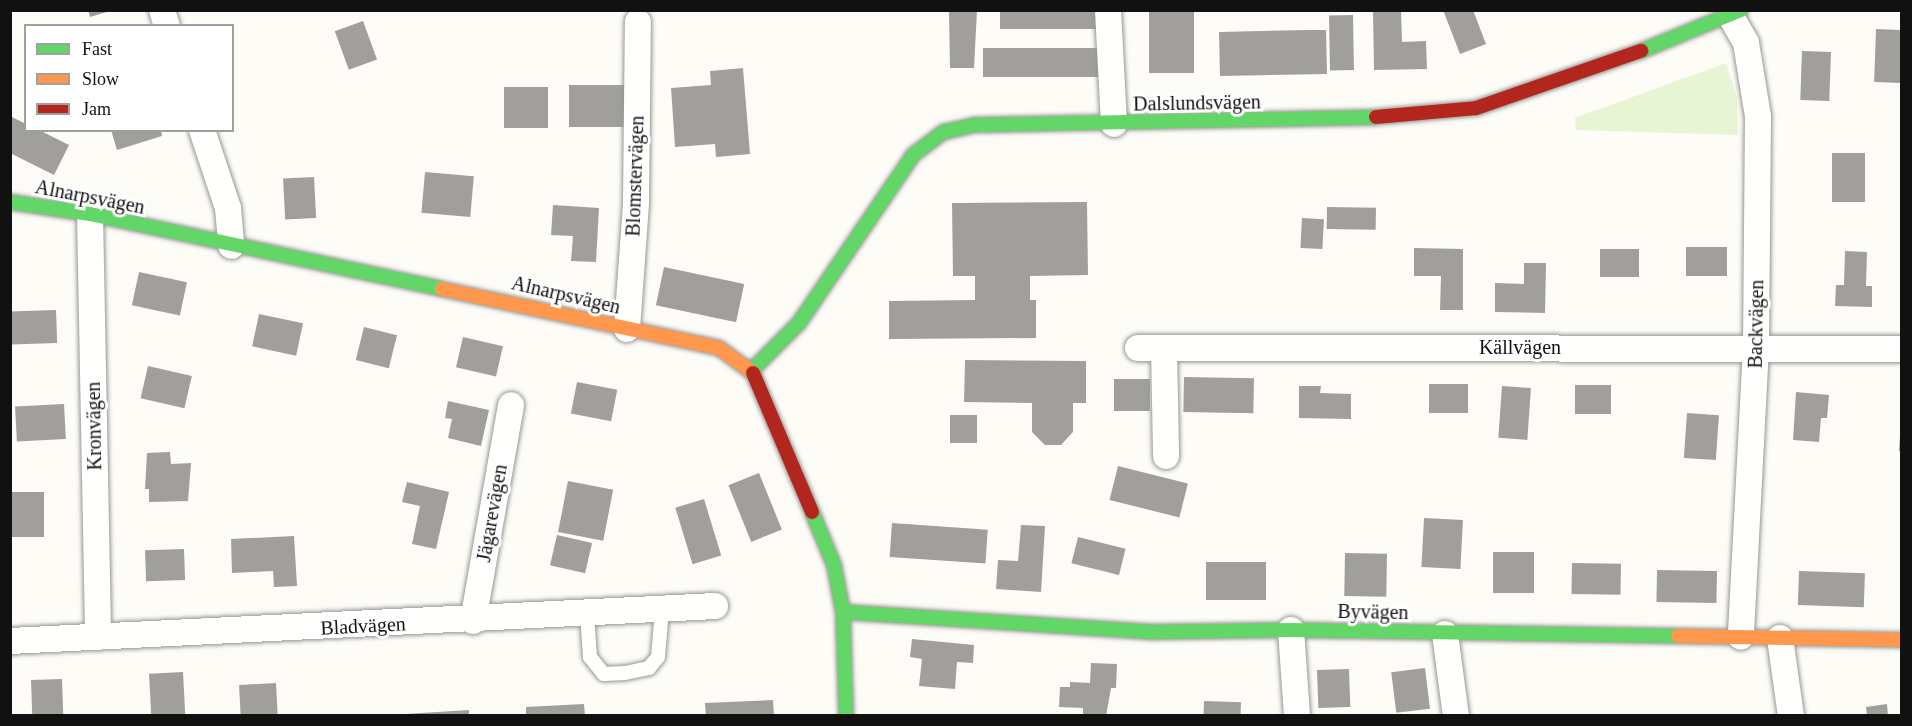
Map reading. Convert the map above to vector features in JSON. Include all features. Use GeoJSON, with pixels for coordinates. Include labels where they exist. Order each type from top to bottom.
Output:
{"type":"FeatureCollection","features":[{"type":"Feature","properties":{"kind":"street"},"geometry":{"type":"LineString","coordinates":[[1108,10],[1114,124]]}},
{"type":"Feature","properties":{"kind":"street","name":"Dalslundsvägen"},"geometry":{"type":"LineString","coordinates":[[752,370],[798,322],[913,155],[944,132],[974,125],[1114,124],[1418,116],[1476,108],[1624,58],[1736,13]]}},
{"type":"Feature","properties":{"kind":"street","name":"Backvägen"},"geometry":{"type":"LineString","coordinates":[[1736,13],[1746,43],[1758,116],[1756,347],[1741,637]]}},
{"type":"Feature","properties":{"kind":"street","name":"Blomstervägen"},"geometry":{"type":"LineString","coordinates":[[627,329],[636,202],[638,22]]}},
{"type":"Feature","properties":{"kind":"street"},"geometry":{"type":"LineString","coordinates":[[203,132],[228,208],[231,246]]}},
{"type":"Feature","properties":{"kind":"street","name":"Alnarpsvägen"},"geometry":{"type":"LineString","coordinates":[[10,202],[90,214],[231,246],[719,348],[752,370]]}},
{"type":"Feature","properties":{"kind":"street","name":"Kronvägen"},"geometry":{"type":"LineString","coordinates":[[90,214],[98,637]]}},
{"type":"Feature","properties":{"kind":"street","name":"Källvägen"},"geometry":{"type":"LineString","coordinates":[[1138,348],[1756,347],[1902,349]]}},
{"type":"Feature","properties":{"kind":"street"},"geometry":{"type":"LineString","coordinates":[[1164,348],[1166,456]]}},
{"type":"Feature","properties":{"kind":"street"},"geometry":{"type":"LineString","coordinates":[[752,370],[825,540],[843,612],[846,716]]}},
{"type":"Feature","properties":{"kind":"street","name":"Jägarevägen"},"geometry":{"type":"LineString","coordinates":[[472,621],[511,405]]}},
{"type":"Feature","properties":{"kind":"street","name":"Bladvägen"},"geometry":{"type":"LineString","coordinates":[[10,641],[472,621],[715,606]]}},
{"type":"Feature","properties":{"kind":"street","name":"Byvägen"},"geometry":{"type":"LineString","coordinates":[[843,612],[1152,632],[1291,630],[1902,640]]}},
{"type":"Feature","properties":{"kind":"street"},"geometry":{"type":"LineString","coordinates":[[1291,630],[1297,716]]}},
{"type":"Feature","properties":{"kind":"street"},"geometry":{"type":"LineString","coordinates":[[1445,634],[1456,716]]}},
{"type":"Feature","properties":{"kind":"street"},"geometry":{"type":"LineString","coordinates":[[1780,638],[1791,716]]}},
{"type":"Feature","properties":{"kind":"lane"},"geometry":{"type":"LineString","coordinates":[[587,614],[590,657],[604,674],[625,674],[649,668],[658,657],[662,609]]}},
{"type":"Feature","properties":{"kind":"green space"},"geometry":{"type":"Polygon","coordinates":[[[1726,63],[1737,98],[1738,135],[1576,130],[1575,118],[1726,63]]]}},
{"type":"Feature","properties":{"kind":"building"},"geometry":{"type":"Polygon","coordinates":[[[88,10],[110,10],[110,11],[90,17],[88,10]]]}},
{"type":"Feature","properties":{"kind":"building"},"geometry":{"type":"Polygon","coordinates":[[[949,10],[977,10],[974,68],[950,68],[949,10]]]}},
{"type":"Feature","properties":{"kind":"building"},"geometry":{"type":"Polygon","coordinates":[[[1000,10],[1100,10],[1100,29],[1000,29],[1000,10]]]}},
{"type":"Feature","properties":{"kind":"building"},"geometry":{"type":"Polygon","coordinates":[[[1149,10],[1194,10],[1194,73],[1149,73],[1149,10]]]}},
{"type":"Feature","properties":{"kind":"building"},"geometry":{"type":"Polygon","coordinates":[[[1373,10],[1401,10],[1402,42],[1426,41],[1427,69],[1374,70],[1373,10]]]}},
{"type":"Feature","properties":{"kind":"building"},"geometry":{"type":"Polygon","coordinates":[[[1443,10],[1473,10],[1486,44],[1460,54],[1443,10]]]}},
{"type":"Feature","properties":{"kind":"building"},"geometry":{"type":"Polygon","coordinates":[[[1329,15],[1353,15],[1354,70],[1330,70],[1329,15]]]}},
{"type":"Feature","properties":{"kind":"building"},"geometry":{"type":"Polygon","coordinates":[[[363,21],[377,60],[349,70],[335,31],[363,21]]]}},
{"type":"Feature","properties":{"kind":"building"},"geometry":{"type":"Polygon","coordinates":[[[1876,29],[1902,30],[1900,83],[1874,82],[1876,29]]]}},
{"type":"Feature","properties":{"kind":"building"},"geometry":{"type":"Polygon","coordinates":[[[1326,30],[1327,74],[1220,76],[1219,32],[1326,30]]]}},
{"type":"Feature","properties":{"kind":"building"},"geometry":{"type":"Polygon","coordinates":[[[983,48],[1100,48],[1100,77],[983,77],[983,48]]]}},
{"type":"Feature","properties":{"kind":"building"},"geometry":{"type":"Polygon","coordinates":[[[1802,51],[1831,52],[1829,101],[1800,100],[1802,51]]]}},
{"type":"Feature","properties":{"kind":"building"},"geometry":{"type":"Polygon","coordinates":[[[743,68],[750,154],[716,157],[715,144],[675,147],[671,88],[711,85],[710,71],[743,68]]]}},
{"type":"Feature","properties":{"kind":"building"},"geometry":{"type":"Polygon","coordinates":[[[569,85],[624,85],[624,127],[569,127],[569,85]]]}},
{"type":"Feature","properties":{"kind":"building"},"geometry":{"type":"Polygon","coordinates":[[[504,87],[548,87],[548,128],[504,128],[504,87]]]}},
{"type":"Feature","properties":{"kind":"building"},"geometry":{"type":"Polygon","coordinates":[[[10,116],[24,123],[24,132],[43,132],[69,145],[54,175],[10,153],[10,116]]]}},
{"type":"Feature","properties":{"kind":"building"},"geometry":{"type":"Polygon","coordinates":[[[112,132],[161,132],[162,136],[117,150],[112,132]]]}},
{"type":"Feature","properties":{"kind":"building"},"geometry":{"type":"Polygon","coordinates":[[[1832,153],[1865,153],[1865,202],[1832,202],[1832,153]]]}},
{"type":"Feature","properties":{"kind":"building"},"geometry":{"type":"Polygon","coordinates":[[[425,172],[474,176],[470,217],[421,213],[425,172]]]}},
{"type":"Feature","properties":{"kind":"building"},"geometry":{"type":"Polygon","coordinates":[[[314,177],[316,218],[285,220],[283,179],[314,177]]]}},
{"type":"Feature","properties":{"kind":"building"},"geometry":{"type":"Polygon","coordinates":[[[1087,202],[1088,275],[1030,276],[1030,300],[1036,300],[1036,338],[889,339],[889,301],[975,300],[975,276],[953,276],[952,203],[1087,202]]]}},
{"type":"Feature","properties":{"kind":"building"},"geometry":{"type":"Polygon","coordinates":[[[553,205],[599,208],[596,262],[571,261],[573,236],[551,235],[553,205]]]}},
{"type":"Feature","properties":{"kind":"building"},"geometry":{"type":"Polygon","coordinates":[[[1327,207],[1376,208],[1376,230],[1327,229],[1327,207]]]}},
{"type":"Feature","properties":{"kind":"building"},"geometry":{"type":"Polygon","coordinates":[[[1302,218],[1324,219],[1322,249],[1300,248],[1302,218]]]}},
{"type":"Feature","properties":{"kind":"building"},"geometry":{"type":"Polygon","coordinates":[[[1686,247],[1727,247],[1727,276],[1686,276],[1686,247]]]}},
{"type":"Feature","properties":{"kind":"building"},"geometry":{"type":"Polygon","coordinates":[[[1414,248],[1463,249],[1463,310],[1440,310],[1441,276],[1414,276],[1414,248]]]}},
{"type":"Feature","properties":{"kind":"building"},"geometry":{"type":"Polygon","coordinates":[[[1600,249],[1639,249],[1639,277],[1600,277],[1600,249]]]}},
{"type":"Feature","properties":{"kind":"building"},"geometry":{"type":"Polygon","coordinates":[[[1845,251],[1867,252],[1866,286],[1872,286],[1872,307],[1835,306],[1836,285],[1844,285],[1845,251]]]}},
{"type":"Feature","properties":{"kind":"building"},"geometry":{"type":"Polygon","coordinates":[[[1524,263],[1546,263],[1545,313],[1495,312],[1495,283],[1524,284],[1524,263]]]}},
{"type":"Feature","properties":{"kind":"building"},"geometry":{"type":"Polygon","coordinates":[[[664,267],[744,284],[736,322],[656,305],[664,267]]]}},
{"type":"Feature","properties":{"kind":"building"},"geometry":{"type":"Polygon","coordinates":[[[139,272],[187,282],[180,315],[132,305],[139,272]]]}},
{"type":"Feature","properties":{"kind":"building"},"geometry":{"type":"Polygon","coordinates":[[[56,310],[57,343],[11,345],[10,312],[56,310]]]}},
{"type":"Feature","properties":{"kind":"building"},"geometry":{"type":"Polygon","coordinates":[[[259,314],[303,323],[296,356],[252,346],[259,314]]]}},
{"type":"Feature","properties":{"kind":"building"},"geometry":{"type":"Polygon","coordinates":[[[364,327],[397,335],[389,368],[356,360],[364,327]]]}},
{"type":"Feature","properties":{"kind":"building"},"geometry":{"type":"Polygon","coordinates":[[[463,337],[503,346],[496,376],[456,367],[463,337]]]}},
{"type":"Feature","properties":{"kind":"building"},"geometry":{"type":"Polygon","coordinates":[[[965,360],[1086,361],[1086,403],[1073,403],[1073,432],[1061,445],[1045,445],[1032,432],[1032,403],[964,402],[965,360]]]}},
{"type":"Feature","properties":{"kind":"building"},"geometry":{"type":"Polygon","coordinates":[[[148,366],[192,376],[184,408],[141,398],[148,366]]]}},
{"type":"Feature","properties":{"kind":"building"},"geometry":{"type":"Polygon","coordinates":[[[1184,377],[1254,378],[1253,413],[1183,412],[1184,377]]]}},
{"type":"Feature","properties":{"kind":"building"},"geometry":{"type":"Polygon","coordinates":[[[1114,379],[1150,379],[1150,411],[1114,411],[1114,379]]]}},
{"type":"Feature","properties":{"kind":"building"},"geometry":{"type":"Polygon","coordinates":[[[577,382],[617,390],[611,421],[571,413],[577,382]]]}},
{"type":"Feature","properties":{"kind":"building"},"geometry":{"type":"Polygon","coordinates":[[[1429,384],[1468,384],[1468,413],[1429,413],[1429,384]]]}},
{"type":"Feature","properties":{"kind":"building"},"geometry":{"type":"Polygon","coordinates":[[[1575,385],[1611,385],[1611,414],[1575,414],[1575,385]]]}},
{"type":"Feature","properties":{"kind":"building"},"geometry":{"type":"Polygon","coordinates":[[[1299,386],[1321,386],[1320,393],[1351,394],[1351,419],[1299,418],[1299,386]]]}},
{"type":"Feature","properties":{"kind":"building"},"geometry":{"type":"Polygon","coordinates":[[[1502,386],[1531,388],[1527,440],[1498,438],[1502,386]]]}},
{"type":"Feature","properties":{"kind":"building"},"geometry":{"type":"Polygon","coordinates":[[[1796,392],[1829,395],[1827,418],[1821,418],[1819,442],[1793,440],[1796,392]]]}},
{"type":"Feature","properties":{"kind":"building"},"geometry":{"type":"Polygon","coordinates":[[[448,401],[489,410],[481,446],[448,438],[452,419],[445,418],[448,401]]]}},
{"type":"Feature","properties":{"kind":"building"},"geometry":{"type":"Polygon","coordinates":[[[64,404],[66,439],[17,442],[15,407],[64,404]]]}},
{"type":"Feature","properties":{"kind":"building"},"geometry":{"type":"Polygon","coordinates":[[[1687,413],[1719,415],[1716,460],[1684,458],[1687,413]]]}},
{"type":"Feature","properties":{"kind":"building"},"geometry":{"type":"Polygon","coordinates":[[[950,415],[977,415],[977,443],[950,443],[950,415]]]}},
{"type":"Feature","properties":{"kind":"building"},"geometry":{"type":"Polygon","coordinates":[[[1900,435],[1902,435],[1902,451],[1899,451],[1900,435]]]}},
{"type":"Feature","properties":{"kind":"building"},"geometry":{"type":"Polygon","coordinates":[[[170,452],[171,464],[191,463],[188,501],[149,502],[149,489],[145,489],[147,453],[170,452]]]}},
{"type":"Feature","properties":{"kind":"building"},"geometry":{"type":"Polygon","coordinates":[[[1118,466],[1188,483],[1179,517],[1110,500],[1118,466]]]}},
{"type":"Feature","properties":{"kind":"building"},"geometry":{"type":"Polygon","coordinates":[[[759,473],[782,530],[751,542],[728,485],[759,473]]]}},
{"type":"Feature","properties":{"kind":"building"},"geometry":{"type":"Polygon","coordinates":[[[568,481],[613,490],[603,541],[558,532],[568,481]]]}},
{"type":"Feature","properties":{"kind":"building"},"geometry":{"type":"Polygon","coordinates":[[[407,482],[449,492],[436,549],[412,544],[420,506],[402,502],[407,482]]]}},
{"type":"Feature","properties":{"kind":"building"},"geometry":{"type":"Polygon","coordinates":[[[10,492],[44,492],[44,537],[10,537],[10,492]]]}},
{"type":"Feature","properties":{"kind":"building"},"geometry":{"type":"Polygon","coordinates":[[[704,499],[721,555],[693,564],[675,508],[704,499]]]}},
{"type":"Feature","properties":{"kind":"building"},"geometry":{"type":"Polygon","coordinates":[[[1424,518],[1463,520],[1460,569],[1421,567],[1424,518]]]}},
{"type":"Feature","properties":{"kind":"building"},"geometry":{"type":"Polygon","coordinates":[[[892,523],[988,530],[985,564],[890,557],[892,523]]]}},
{"type":"Feature","properties":{"kind":"building"},"geometry":{"type":"Polygon","coordinates":[[[1021,525],[1045,526],[1041,592],[996,589],[998,560],[1018,561],[1021,525]]]}},
{"type":"Feature","properties":{"kind":"building"},"geometry":{"type":"Polygon","coordinates":[[[557,535],[592,543],[585,573],[550,565],[557,535]]]}},
{"type":"Feature","properties":{"kind":"building"},"geometry":{"type":"Polygon","coordinates":[[[294,536],[297,586],[274,587],[273,571],[232,573],[231,539],[294,536]]]}},
{"type":"Feature","properties":{"kind":"building"},"geometry":{"type":"Polygon","coordinates":[[[1078,537],[1126,549],[1119,575],[1071,563],[1078,537]]]}},
{"type":"Feature","properties":{"kind":"building"},"geometry":{"type":"Polygon","coordinates":[[[184,549],[185,580],[146,581],[145,550],[184,549]]]}},
{"type":"Feature","properties":{"kind":"building"},"geometry":{"type":"Polygon","coordinates":[[[1493,552],[1534,552],[1534,593],[1493,593],[1493,552]]]}},
{"type":"Feature","properties":{"kind":"building"},"geometry":{"type":"Polygon","coordinates":[[[1345,553],[1387,554],[1386,597],[1344,596],[1345,553]]]}},
{"type":"Feature","properties":{"kind":"building"},"geometry":{"type":"Polygon","coordinates":[[[1206,562],[1266,562],[1266,600],[1206,600],[1206,562]]]}},
{"type":"Feature","properties":{"kind":"building"},"geometry":{"type":"Polygon","coordinates":[[[1572,563],[1621,564],[1620,595],[1571,594],[1572,563]]]}},
{"type":"Feature","properties":{"kind":"building"},"geometry":{"type":"Polygon","coordinates":[[[1657,570],[1717,571],[1716,603],[1656,602],[1657,570]]]}},
{"type":"Feature","properties":{"kind":"building"},"geometry":{"type":"Polygon","coordinates":[[[1799,571],[1865,573],[1864,607],[1798,605],[1799,571]]]}},
{"type":"Feature","properties":{"kind":"building"},"geometry":{"type":"Polygon","coordinates":[[[912,639],[974,645],[973,663],[957,662],[955,689],[919,686],[922,659],[910,657],[912,639]]]}},
{"type":"Feature","properties":{"kind":"building"},"geometry":{"type":"Polygon","coordinates":[[[1091,663],[1117,664],[1116,688],[1111,688],[1106,716],[1083,716],[1083,708],[1059,707],[1060,687],[1070,687],[1070,682],[1090,683],[1091,663]]]}},
{"type":"Feature","properties":{"kind":"building"},"geometry":{"type":"Polygon","coordinates":[[[1425,668],[1430,709],[1396,713],[1391,672],[1425,668]]]}},
{"type":"Feature","properties":{"kind":"building"},"geometry":{"type":"Polygon","coordinates":[[[1349,669],[1350,707],[1318,708],[1317,670],[1349,669]]]}},
{"type":"Feature","properties":{"kind":"building"},"geometry":{"type":"Polygon","coordinates":[[[183,672],[185,716],[151,716],[149,674],[183,672]]]}},
{"type":"Feature","properties":{"kind":"building"},"geometry":{"type":"Polygon","coordinates":[[[62,679],[63,716],[32,716],[31,680],[62,679]]]}},
{"type":"Feature","properties":{"kind":"building"},"geometry":{"type":"Polygon","coordinates":[[[276,683],[278,716],[241,716],[239,685],[276,683]]]}},
{"type":"Feature","properties":{"kind":"building"},"geometry":{"type":"Polygon","coordinates":[[[773,700],[774,716],[706,716],[705,703],[773,700]]]}},
{"type":"Feature","properties":{"kind":"building"},"geometry":{"type":"Polygon","coordinates":[[[1204,701],[1241,702],[1240,716],[1203,716],[1204,701]]]}},
{"type":"Feature","properties":{"kind":"building"},"geometry":{"type":"Polygon","coordinates":[[[584,704],[585,716],[526,716],[526,707],[584,704]]]}},
{"type":"Feature","properties":{"kind":"building"},"geometry":{"type":"Polygon","coordinates":[[[1887,704],[1888,716],[1867,716],[1866,707],[1887,704]]]}},
{"type":"Feature","properties":{"kind":"building"},"geometry":{"type":"Polygon","coordinates":[[[469,710],[469,716],[405,716],[405,714],[469,710]]]}},
{"type":"Feature","properties":{"kind":"traffic: fast"},"geometry":{"type":"LineString","coordinates":[[1641,51],[1741,10]]}},
{"type":"Feature","properties":{"kind":"traffic: fast"},"geometry":{"type":"LineString","coordinates":[[752,370],[799,323],[913,155],[944,132],[974,125],[1376,117]]}},
{"type":"Feature","properties":{"kind":"traffic: fast"},"geometry":{"type":"LineString","coordinates":[[10,202],[90,214],[442,289]]}},
{"type":"Feature","properties":{"kind":"traffic: fast"},"geometry":{"type":"LineString","coordinates":[[812,512],[834,565],[843,612],[846,716]]}},
{"type":"Feature","properties":{"kind":"traffic: fast"},"geometry":{"type":"LineString","coordinates":[[843,612],[1152,632],[1291,630],[1678,636]]}},
{"type":"Feature","properties":{"kind":"traffic: slow"},"geometry":{"type":"LineString","coordinates":[[442,289],[719,348],[753,373]]}},
{"type":"Feature","properties":{"kind":"traffic: slow"},"geometry":{"type":"LineString","coordinates":[[1678,636],[1902,640]]}},
{"type":"Feature","properties":{"kind":"traffic: jam"},"geometry":{"type":"LineString","coordinates":[[1376,117],[1476,108],[1641,51]]}},
{"type":"Feature","properties":{"kind":"traffic: jam"},"geometry":{"type":"LineString","coordinates":[[753,373],[812,512]]}}]}
